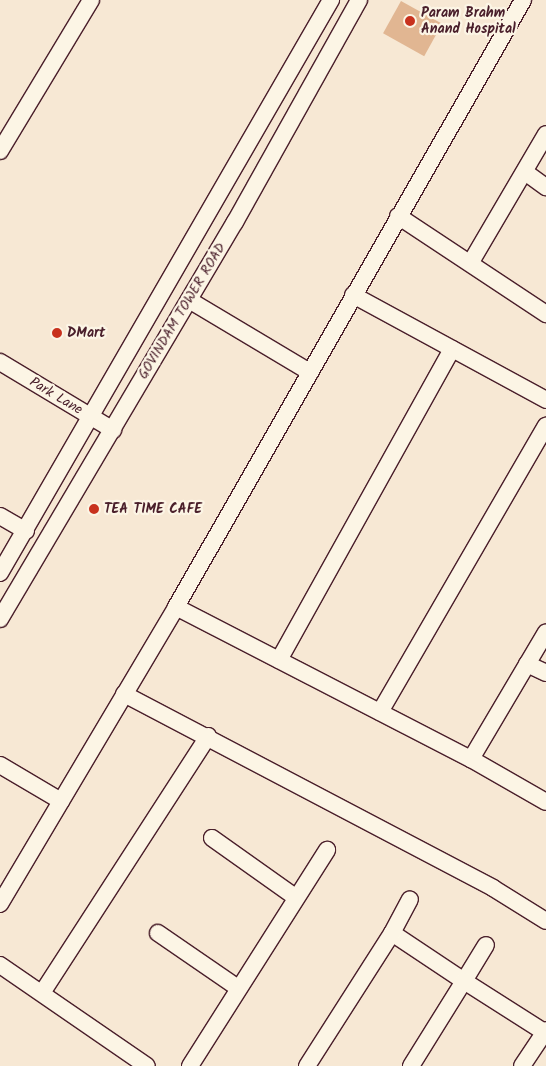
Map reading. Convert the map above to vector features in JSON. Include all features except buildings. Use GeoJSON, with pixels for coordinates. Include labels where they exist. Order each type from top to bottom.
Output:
{"type":"FeatureCollection","features":[{"type":"Feature","properties":{"kind":"street"},"geometry":{"type":"LineString","coordinates":[[0,151],[91,0]]}},
{"type":"Feature","properties":{"kind":"street","name":"GOVINDAM TOWER ROAD"},"geometry":{"type":"LineString","coordinates":[[0,573],[26,532],[331,0]]}},
{"type":"Feature","properties":{"kind":"street"},"geometry":{"type":"LineString","coordinates":[[337,0],[356,5]]}},
{"type":"Feature","properties":{"kind":"street"},"geometry":{"type":"LineString","coordinates":[[0,904],[176,607],[522,0]]}},
{"type":"Feature","properties":{"kind":"street","name":"GOVINDAM TOWER ROAD"},"geometry":{"type":"LineString","coordinates":[[0,619],[189,300],[356,5]]}},
{"type":"Feature","properties":{"kind":"street"},"geometry":{"type":"LineString","coordinates":[[471,262],[546,134]]}},
{"type":"Feature","properties":{"kind":"street"},"geometry":{"type":"LineString","coordinates":[[525,172],[546,187]]}},
{"type":"Feature","properties":{"kind":"street"},"geometry":{"type":"LineString","coordinates":[[398,216],[471,262],[546,314]]}},
{"type":"Feature","properties":{"kind":"street"},"geometry":{"type":"LineString","coordinates":[[353,295],[546,400]]}},
{"type":"Feature","properties":{"kind":"street"},"geometry":{"type":"LineString","coordinates":[[189,300],[310,372]]}},
{"type":"Feature","properties":{"kind":"street"},"geometry":{"type":"LineString","coordinates":[[279,660],[452,349]]}},
{"type":"Feature","properties":{"kind":"street","name":"Park Lane"},"geometry":{"type":"LineString","coordinates":[[0,362],[113,430]]}},
{"type":"Feature","properties":{"kind":"street"},"geometry":{"type":"LineString","coordinates":[[380,712],[546,426]]}},
{"type":"Feature","properties":{"kind":"street"},"geometry":{"type":"LineString","coordinates":[[0,516],[26,532]]}},
{"type":"Feature","properties":{"kind":"street"},"geometry":{"type":"LineString","coordinates":[[176,607],[471,759],[546,802]]}},
{"type":"Feature","properties":{"kind":"street"},"geometry":{"type":"LineString","coordinates":[[471,759],[546,632]]}},
{"type":"Feature","properties":{"kind":"street"},"geometry":{"type":"LineString","coordinates":[[527,664],[546,673]]}},
{"type":"Feature","properties":{"kind":"street"},"geometry":{"type":"LineString","coordinates":[[124,694],[208,736],[493,888],[546,921]]}},
{"type":"Feature","properties":{"kind":"street"},"geometry":{"type":"LineString","coordinates":[[42,993],[208,736]]}},
{"type":"Feature","properties":{"kind":"street"},"geometry":{"type":"LineString","coordinates":[[0,764],[61,801]]}},
{"type":"Feature","properties":{"kind":"street"},"geometry":{"type":"LineString","coordinates":[[212,838],[296,897]]}},
{"type":"Feature","properties":{"kind":"street"},"geometry":{"type":"LineString","coordinates":[[190,1066],[327,850]]}},
{"type":"Feature","properties":{"kind":"street"},"geometry":{"type":"LineString","coordinates":[[307,1066],[392,933],[410,899]]}},
{"type":"Feature","properties":{"kind":"street"},"geometry":{"type":"LineString","coordinates":[[158,933],[238,988]]}},
{"type":"Feature","properties":{"kind":"street"},"geometry":{"type":"LineString","coordinates":[[392,933],[464,981],[545,1031],[522,1066]]}},
{"type":"Feature","properties":{"kind":"street"},"geometry":{"type":"LineString","coordinates":[[412,1066],[486,945]]}},
{"type":"Feature","properties":{"kind":"street"},"geometry":{"type":"LineString","coordinates":[[0,965],[147,1066]]}},
{"type":"Feature","properties":{"kind":"place","name":"Param Brahm Anand Hospital"},"geometry":{"type":"Point","coordinates":[410,21]}},
{"type":"Feature","properties":{"kind":"place","name":"DMart"},"geometry":{"type":"Point","coordinates":[57,333]}},
{"type":"Feature","properties":{"kind":"place","name":"TEA TIME CAFE"},"geometry":{"type":"Point","coordinates":[94,509]}}]}
